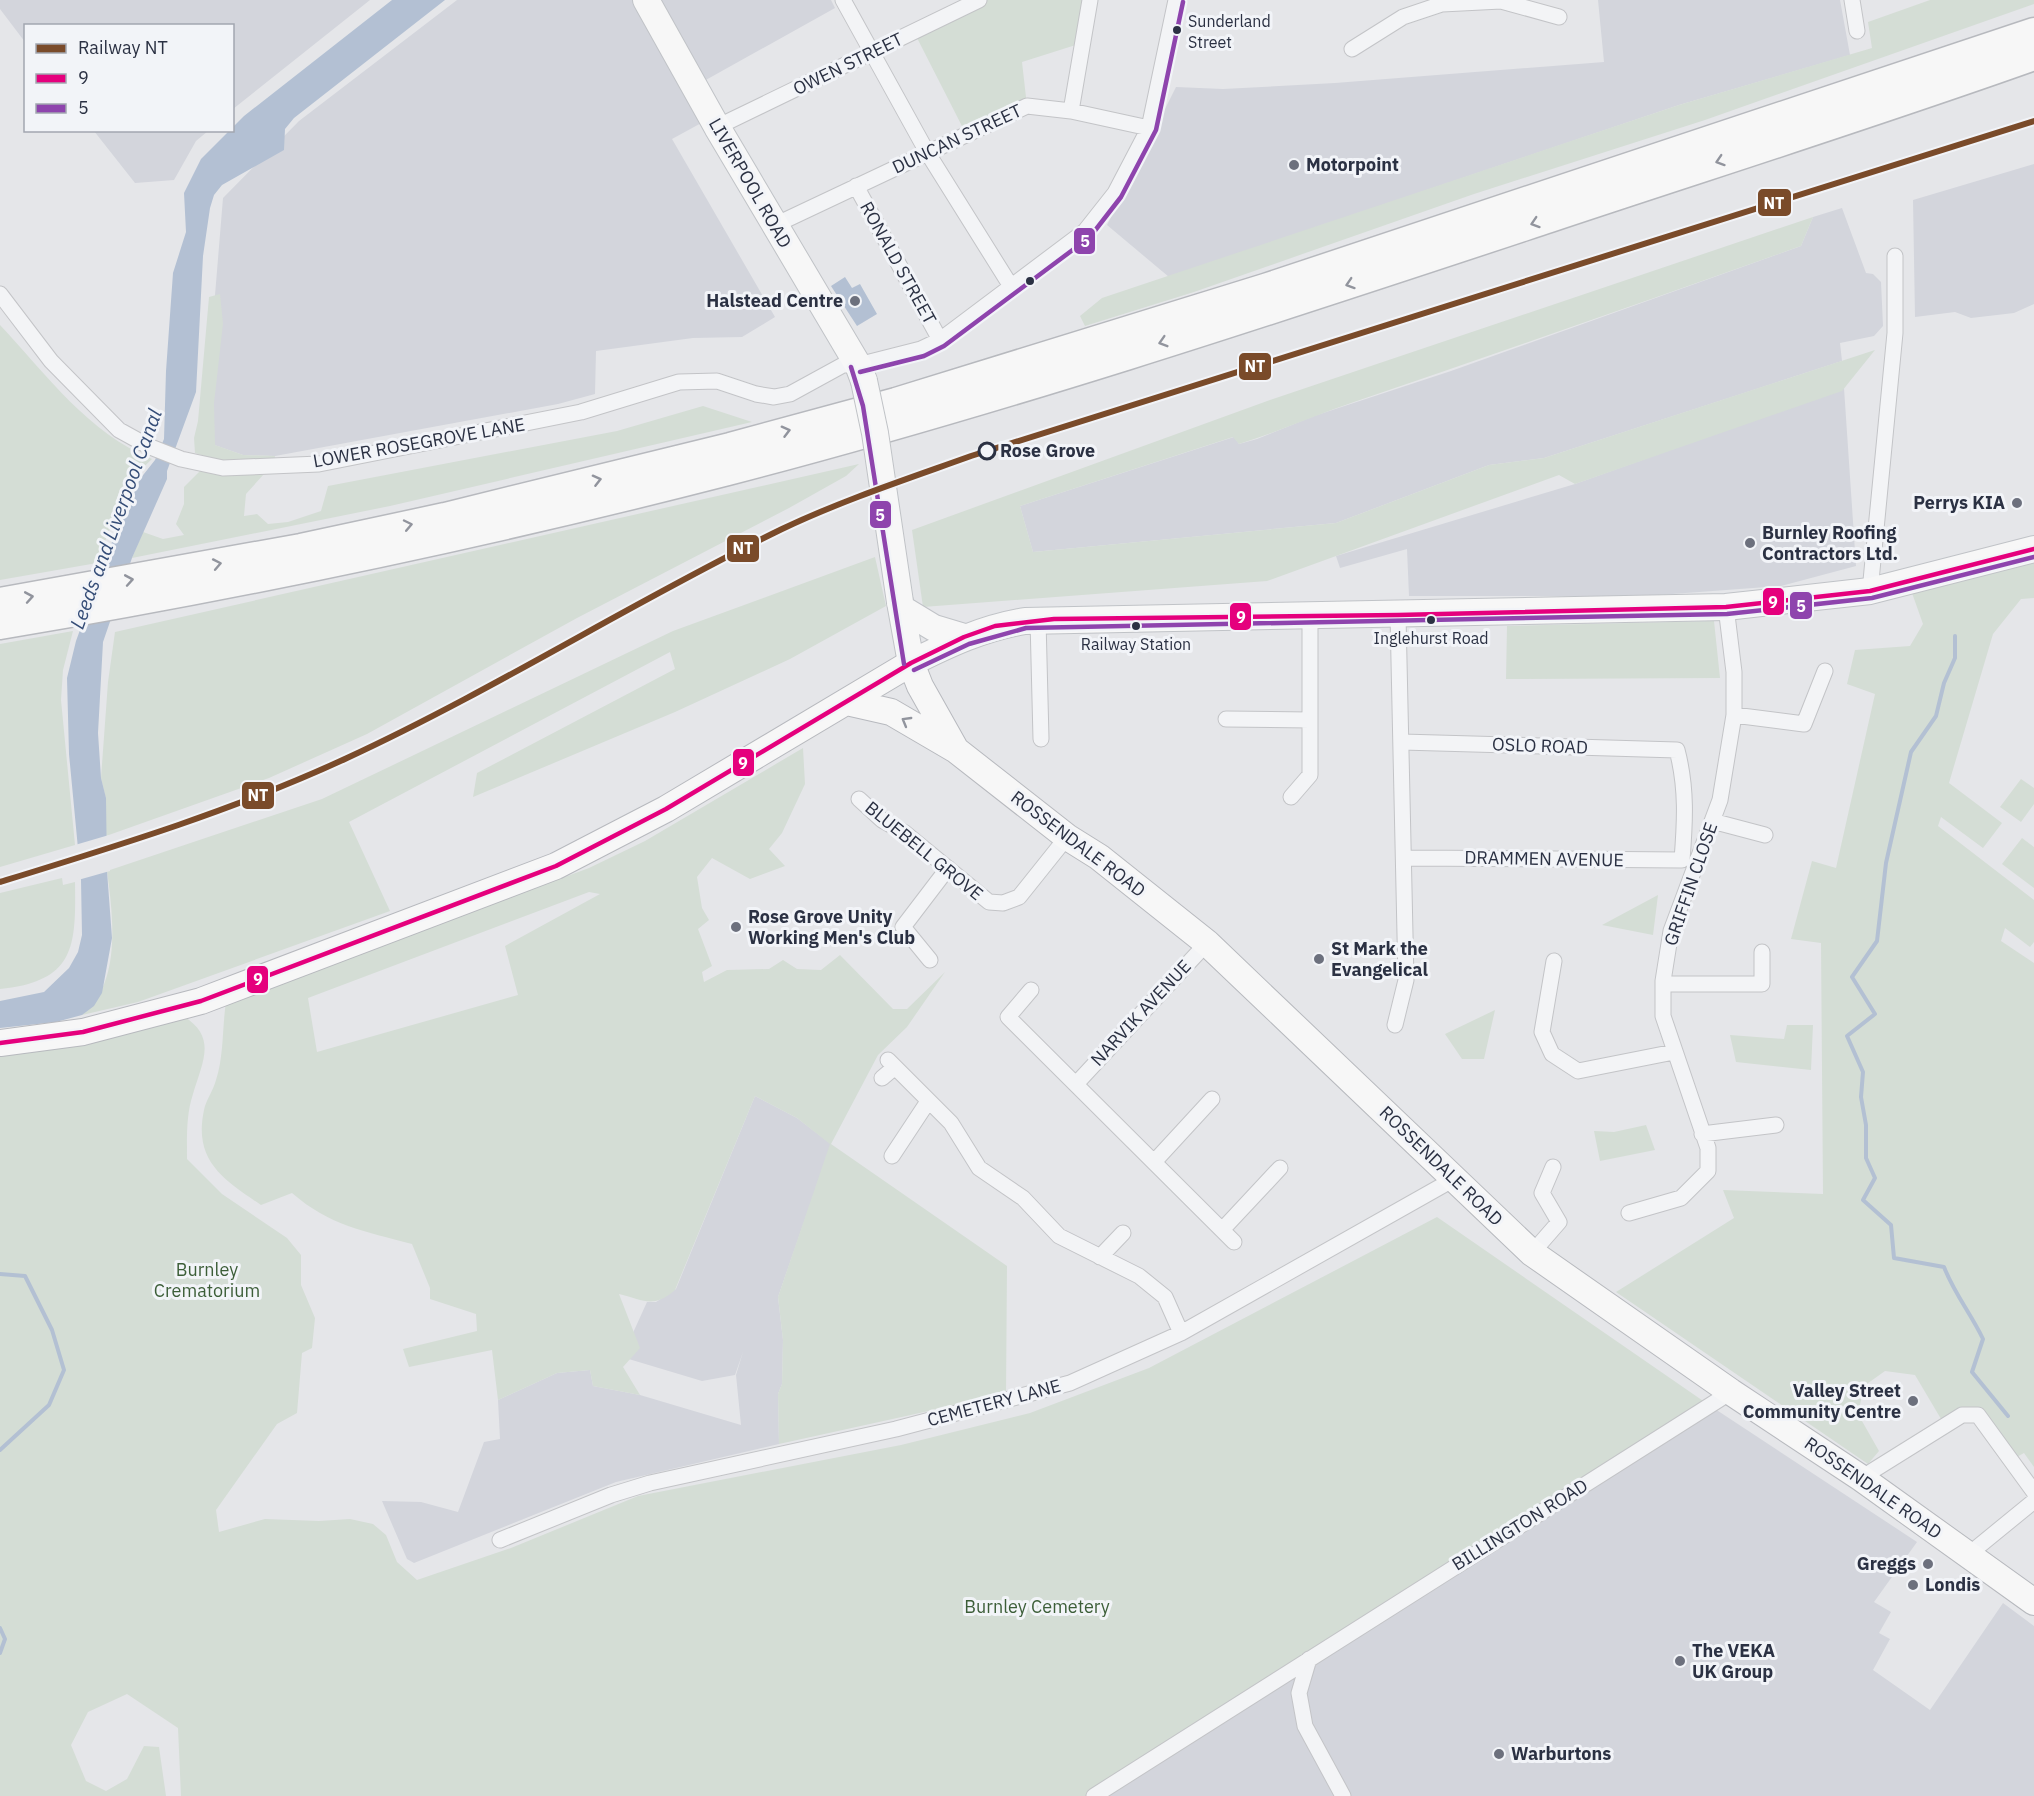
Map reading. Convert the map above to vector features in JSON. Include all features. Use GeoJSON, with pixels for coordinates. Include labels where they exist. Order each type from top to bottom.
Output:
{"type":"FeatureCollection","features":[{"type":"Feature","properties":{"kind":"highway"},"geometry":{"type":"LineString","coordinates":[[1338,263],[1375,244],[1421,225],[2034,17]]}},
{"type":"Feature","properties":{"kind":"highway"},"geometry":{"type":"LineString","coordinates":[[159,586],[741,444],[896,402],[1338,263],[2034,32]]}},
{"type":"Feature","properties":{"kind":"highway"},"geometry":{"type":"LineString","coordinates":[[0,625],[55,604],[452,539],[735,469],[1051,377],[1343,287],[2034,56]]}},
{"type":"Feature","properties":{"kind":"highway"},"geometry":{"type":"LineString","coordinates":[[1775,143],[1899,112],[2034,68]]}},
{"type":"Feature","properties":{"kind":"highway"},"geometry":{"type":"LineString","coordinates":[[0,602],[55,604]]}},
{"type":"Feature","properties":{"kind":"main road","name":"LIVERPOOL ROAD"},"geometry":{"type":"LineString","coordinates":[[646,0],[717,127],[861,373],[877,441],[901,605]]}},
{"type":"Feature","properties":{"kind":"main road"},"geometry":{"type":"LineString","coordinates":[[0,1043],[83,1032],[201,1001],[556,866],[666,809],[911,663],[964,637],[995,626],[1038,620],[1398,615],[1726,607],[1870,591],[2034,549]]}},
{"type":"Feature","properties":{"kind":"main road"},"geometry":{"type":"LineString","coordinates":[[901,605],[934,628],[964,637]]}},
{"type":"Feature","properties":{"kind":"main road","name":"ROSSENDALE ROAD"},"geometry":{"type":"LineString","coordinates":[[901,605],[911,663],[920,686],[956,750],[1067,837],[1099,857],[1207,943],[1532,1252],[1731,1392],[1861,1478],[2034,1602]]}},
{"type":"Feature","properties":{"kind":"main road"},"geometry":{"type":"LineString","coordinates":[[847,702],[891,712],[956,750]]}},
{"type":"Feature","properties":{"kind":"street"},"geometry":{"type":"LineString","coordinates":[[843,0],[927,152],[1012,288]]}},
{"type":"Feature","properties":{"kind":"street"},"geometry":{"type":"LineString","coordinates":[[1071,111],[1090,0]]}},
{"type":"Feature","properties":{"kind":"street","name":"LOWER ROSEGROVE LANE"},"geometry":{"type":"LineString","coordinates":[[0,294],[51,361],[119,429],[148,446],[182,459],[223,468],[319,464],[559,417],[679,382],[717,381],[756,394],[774,397],[790,394],[843,365],[861,373],[940,340],[1085,231],[1115,193],[1149,128],[1176,0]]}},
{"type":"Feature","properties":{"kind":"street"},"geometry":{"type":"LineString","coordinates":[[1852,0],[1857,30]]}},
{"type":"Feature","properties":{"kind":"street","name":"OWEN STREET"},"geometry":{"type":"LineString","coordinates":[[717,127],[974,1]]}},
{"type":"Feature","properties":{"kind":"street"},"geometry":{"type":"LineString","coordinates":[[1352,49],[1403,17],[1442,2],[1501,1],[1559,17]]}},
{"type":"Feature","properties":{"kind":"street","name":"DUNCAN STREET"},"geometry":{"type":"LineString","coordinates":[[775,225],[1027,106],[1071,111],[1149,128]]}},
{"type":"Feature","properties":{"kind":"street","name":"RONALD STREET"},"geometry":{"type":"LineString","coordinates":[[856,186],[940,340]]}},
{"type":"Feature","properties":{"kind":"street"},"geometry":{"type":"LineString","coordinates":[[1870,591],[1895,333],[1895,256]]}},
{"type":"Feature","properties":{"kind":"street","name":"GRIFFIN CLOSE"},"geometry":{"type":"LineString","coordinates":[[1629,1213],[1681,1198],[1708,1170],[1708,1148],[1663,1016],[1663,984],[1671,931],[1720,800],[1734,715],[1734,672],[1726,607]]}},
{"type":"Feature","properties":{"kind":"street"},"geometry":{"type":"LineString","coordinates":[[1395,1025],[1406,980],[1406,858],[1398,615]]}},
{"type":"Feature","properties":{"kind":"street"},"geometry":{"type":"LineString","coordinates":[[1291,797],[1310,775],[1310,616]]}},
{"type":"Feature","properties":{"kind":"street"},"geometry":{"type":"LineString","coordinates":[[1038,620],[1041,739]]}},
{"type":"Feature","properties":{"kind":"street"},"geometry":{"type":"LineString","coordinates":[[1734,715],[1804,723],[1825,671]]}},
{"type":"Feature","properties":{"kind":"street"},"geometry":{"type":"LineString","coordinates":[[1226,719],[1310,720]]}},
{"type":"Feature","properties":{"kind":"street","name":"OSLO ROAD"},"geometry":{"type":"LineString","coordinates":[[1402,742],[1677,750],[1684,777],[1686,804],[1682,860]]}},
{"type":"Feature","properties":{"kind":"street","name":"BLUEBELL GROVE"},"geometry":{"type":"LineString","coordinates":[[860,799],[882,820],[905,833],[989,902],[1003,903],[1018,897],[1067,837]]}},
{"type":"Feature","properties":{"kind":"street"},"geometry":{"type":"LineString","coordinates":[[1712,821],[1765,835]]}},
{"type":"Feature","properties":{"kind":"street","name":"DRAMMEN AVENUE"},"geometry":{"type":"LineString","coordinates":[[1406,858],[1682,860]]}},
{"type":"Feature","properties":{"kind":"street"},"geometry":{"type":"LineString","coordinates":[[930,960],[903,927],[948,868]]}},
{"type":"Feature","properties":{"kind":"street","name":"NARVIK AVENUE"},"geometry":{"type":"LineString","coordinates":[[1076,1084],[1207,943]]}},
{"type":"Feature","properties":{"kind":"street"},"geometry":{"type":"LineString","coordinates":[[1663,984],[1762,984],[1762,951]]}},
{"type":"Feature","properties":{"kind":"street"},"geometry":{"type":"LineString","coordinates":[[1554,961],[1542,1032],[1552,1054],[1578,1071],[1674,1052]]}},
{"type":"Feature","properties":{"kind":"street"},"geometry":{"type":"LineString","coordinates":[[1031,990],[1008,1017],[1234,1242]]}},
{"type":"Feature","properties":{"kind":"street"},"geometry":{"type":"LineString","coordinates":[[882,1078],[891,1064],[927,1102],[951,1123],[979,1168],[1023,1198],[1059,1236],[1139,1276],[1165,1297],[1181,1333]]}},
{"type":"Feature","properties":{"kind":"street"},"geometry":{"type":"LineString","coordinates":[[1154,1162],[1212,1099]]}},
{"type":"Feature","properties":{"kind":"street"},"geometry":{"type":"LineString","coordinates":[[892,1156],[927,1102]]}},
{"type":"Feature","properties":{"kind":"street"},"geometry":{"type":"LineString","coordinates":[[1702,1134],[1776,1125]]}},
{"type":"Feature","properties":{"kind":"street"},"geometry":{"type":"LineString","coordinates":[[1532,1252],[1559,1222],[1542,1193],[1553,1167]]}},
{"type":"Feature","properties":{"kind":"street"},"geometry":{"type":"LineString","coordinates":[[1222,1230],[1280,1168]]}},
{"type":"Feature","properties":{"kind":"street","name":"CEMETERY LANE"},"geometry":{"type":"LineString","coordinates":[[500,1540],[611,1495],[650,1483],[896,1430],[1070,1383],[1181,1333],[1454,1179]]}},
{"type":"Feature","properties":{"kind":"street"},"geometry":{"type":"LineString","coordinates":[[1100,1257],[1123,1233]]}},
{"type":"Feature","properties":{"kind":"street","name":"BILLINGTON ROAD"},"geometry":{"type":"LineString","coordinates":[[1094,1796],[1731,1392]]}},
{"type":"Feature","properties":{"kind":"street"},"geometry":{"type":"LineString","coordinates":[[1861,1478],[1962,1415],[1978,1415],[2034,1492]]}},
{"type":"Feature","properties":{"kind":"street"},"geometry":{"type":"LineString","coordinates":[[1968,1555],[2034,1501]]}},
{"type":"Feature","properties":{"kind":"street"},"geometry":{"type":"LineString","coordinates":[[1309,1659],[1299,1693],[1305,1726],[1343,1796]]}},
{"type":"Feature","properties":{"kind":"shaded area"},"geometry":{"type":"Polygon","coordinates":[[[0,0],[370,0],[234,108],[234,24],[24,24],[24,41],[0,9],[0,0]]]}},
{"type":"Feature","properties":{"kind":"shaded area"},"geometry":{"type":"Polygon","coordinates":[[[457,0],[632,0],[705,121],[672,139],[775,317],[742,337],[693,338],[596,351],[595,394],[558,404],[275,456],[243,455],[203,441],[223,198],[299,121],[457,0]]]}},
{"type":"Feature","properties":{"kind":"shaded area"},"geometry":{"type":"Polygon","coordinates":[[[659,0],[831,0],[835,8],[704,81],[659,0]]]}},
{"type":"Feature","properties":{"kind":"shaded area"},"geometry":{"type":"Polygon","coordinates":[[[1598,0],[1840,0],[1850,55],[1679,105],[1169,277],[1107,225],[1176,87],[1223,89],[1335,83],[1604,62],[1598,0]]]}},
{"type":"Feature","properties":{"kind":"shaded area"},"geometry":{"type":"Polygon","coordinates":[[[95,132],[207,132],[196,141],[174,180],[135,183],[95,132]]]}},
{"type":"Feature","properties":{"kind":"shaded area"},"geometry":{"type":"Polygon","coordinates":[[[2034,164],[2034,304],[2014,313],[1971,318],[1955,312],[1915,317],[1913,200],[2034,164]]]}},
{"type":"Feature","properties":{"kind":"shaded area"},"geometry":{"type":"Polygon","coordinates":[[[1842,208],[1866,273],[1873,274],[1881,282],[1883,326],[1874,336],[1840,343],[1842,361],[1544,458],[1489,465],[1336,523],[1033,552],[1020,506],[1234,437],[1239,444],[1257,439],[1314,416],[1451,371],[1801,246],[1813,217],[1842,208]]]}},
{"type":"Feature","properties":{"kind":"shaded area"},"geometry":{"type":"Polygon","coordinates":[[[1844,388],[1856,566],[1781,586],[1645,596],[1409,596],[1407,549],[1340,568],[1336,556],[1575,484],[1844,388]]]}},
{"type":"Feature","properties":{"kind":"shaded area"},"geometry":{"type":"Polygon","coordinates":[[[755,1096],[797,1118],[831,1144],[778,1297],[783,1340],[782,1384],[778,1394],[779,1444],[616,1482],[414,1563],[407,1559],[382,1501],[421,1502],[458,1512],[484,1442],[500,1439],[498,1400],[557,1373],[590,1370],[593,1386],[640,1395],[741,1425],[736,1375],[743,1352],[735,1375],[702,1381],[622,1357],[647,1302],[656,1302],[676,1289],[755,1096]]]}},
{"type":"Feature","properties":{"kind":"shaded area"},"geometry":{"type":"Polygon","coordinates":[[[1709,1405],[1917,1542],[1874,1602],[1891,1612],[1879,1633],[1890,1639],[1873,1670],[1930,1710],[2003,1603],[2034,1626],[2034,1796],[1094,1796],[1709,1405]]]}},
{"type":"Feature","properties":{"kind":"green space"},"geometry":{"type":"Polygon","coordinates":[[[979,0],[1090,0],[1082,43],[1022,62],[1027,106],[966,134],[914,32],[979,0]]]}},
{"type":"Feature","properties":{"kind":"green space"},"geometry":{"type":"Polygon","coordinates":[[[1930,0],[2034,0],[2034,4],[1705,120],[1474,194],[1194,292],[1085,326],[1080,316],[1102,298],[1679,105],[1872,48],[1868,22],[1930,0]]]}},
{"type":"Feature","properties":{"kind":"green space"},"geometry":{"type":"Polygon","coordinates":[[[1813,217],[1801,246],[1239,444],[1233,437],[1020,506],[1033,552],[1336,523],[1489,465],[1544,458],[1875,350],[1842,391],[1575,484],[1559,475],[1267,581],[923,607],[912,530],[1270,400],[1813,217]]]}},
{"type":"Feature","properties":{"kind":"green space"},"geometry":{"type":"Polygon","coordinates":[[[220,294],[223,324],[214,403],[215,445],[243,455],[275,456],[274,462],[224,462],[195,453],[194,438],[198,421],[209,297],[220,294]]]}},
{"type":"Feature","properties":{"kind":"green space"},"geometry":{"type":"Polygon","coordinates":[[[0,325],[51,382],[88,418],[129,448],[152,459],[133,481],[126,494],[97,563],[0,580],[0,325]]]}},
{"type":"Feature","properties":{"kind":"green space"},"geometry":{"type":"Polygon","coordinates":[[[703,406],[752,422],[390,506],[132,558],[143,532],[163,539],[184,535],[176,524],[184,504],[184,487],[201,470],[264,474],[246,494],[244,516],[257,514],[268,524],[288,522],[321,511],[328,486],[617,431],[703,406]]]}},
{"type":"Feature","properties":{"kind":"green space"},"geometry":{"type":"Polygon","coordinates":[[[859,464],[846,476],[789,508],[577,618],[367,734],[269,778],[106,836],[106,799],[101,778],[108,682],[115,632],[859,464]]]}},
{"type":"Feature","properties":{"kind":"green space"},"geometry":{"type":"Polygon","coordinates":[[[875,557],[886,606],[790,659],[675,712],[473,797],[477,773],[675,669],[670,652],[349,822],[390,911],[138,1002],[82,1015],[95,1001],[104,985],[109,967],[112,928],[107,871],[322,799],[673,631],[875,557]]]}},
{"type":"Feature","properties":{"kind":"green space"},"geometry":{"type":"Polygon","coordinates":[[[2034,562],[2034,598],[2021,599],[1993,634],[1949,783],[2002,823],[1983,848],[1941,817],[1938,826],[2034,900],[2034,942],[2030,947],[2005,928],[2001,941],[2034,963],[2034,1467],[2024,1453],[2015,1458],[1978,1407],[1944,1424],[1915,1375],[1885,1371],[1864,1386],[1858,1414],[1879,1451],[1868,1464],[1616,1292],[1734,1218],[1723,1190],[1823,1194],[1821,943],[1791,939],[1812,861],[1836,868],[1875,694],[1847,684],[1855,650],[1910,646],[1923,624],[1912,593],[2034,562]]]}},
{"type":"Feature","properties":{"kind":"green space"},"geometry":{"type":"Polygon","coordinates":[[[1714,621],[1720,678],[1506,679],[1507,626],[1714,621]]]}},
{"type":"Feature","properties":{"kind":"green space"},"geometry":{"type":"Polygon","coordinates":[[[73,631],[63,670],[61,700],[75,845],[0,867],[0,644],[73,631]]]}},
{"type":"Feature","properties":{"kind":"green space"},"geometry":{"type":"Polygon","coordinates":[[[803,748],[805,784],[782,833],[769,849],[785,866],[750,879],[712,858],[697,877],[702,908],[709,920],[698,929],[712,966],[702,972],[704,982],[727,970],[769,969],[783,960],[797,969],[821,970],[840,955],[893,1009],[907,1009],[945,972],[907,1027],[878,1055],[831,1144],[1007,1266],[1006,1394],[779,1444],[778,1394],[782,1384],[783,1340],[778,1297],[830,1144],[797,1118],[755,1096],[675,1290],[654,1301],[619,1294],[640,1348],[623,1367],[640,1395],[593,1386],[590,1370],[557,1373],[498,1400],[492,1350],[409,1367],[403,1349],[477,1331],[476,1314],[430,1299],[430,1288],[412,1244],[348,1226],[320,1213],[292,1193],[261,1205],[235,1187],[214,1167],[203,1143],[202,1128],[205,1106],[219,1071],[226,1002],[589,868],[645,841],[803,748]],[[589,892],[308,998],[317,1052],[518,995],[505,946],[600,894],[589,892]]]}},
{"type":"Feature","properties":{"kind":"green space"},"geometry":{"type":"Polygon","coordinates":[[[2021,779],[2034,788],[2034,804],[2021,822],[2000,807],[2021,779]]]}},
{"type":"Feature","properties":{"kind":"green space"},"geometry":{"type":"Polygon","coordinates":[[[2022,838],[2034,847],[2034,888],[2002,864],[2022,838]]]}},
{"type":"Feature","properties":{"kind":"green space"},"geometry":{"type":"Polygon","coordinates":[[[62,878],[63,885],[75,882],[74,925],[66,957],[57,969],[44,978],[25,985],[0,989],[0,893],[62,878]]]}},
{"type":"Feature","properties":{"kind":"green space"},"geometry":{"type":"Polygon","coordinates":[[[1658,895],[1653,935],[1602,925],[1658,895]]]}},
{"type":"Feature","properties":{"kind":"green space"},"geometry":{"type":"Polygon","coordinates":[[[1495,1010],[1484,1059],[1462,1059],[1445,1034],[1495,1010]]]}},
{"type":"Feature","properties":{"kind":"green space","name":"Burnley Cemetery"},"geometry":{"type":"Polygon","coordinates":[[[178,1013],[191,1021],[199,1030],[205,1049],[189,1110],[187,1159],[222,1194],[287,1238],[301,1255],[301,1285],[315,1318],[312,1348],[302,1353],[297,1413],[277,1424],[216,1510],[219,1532],[265,1519],[319,1521],[350,1519],[373,1524],[386,1535],[397,1562],[417,1580],[511,1548],[638,1496],[901,1445],[1030,1413],[1149,1368],[1437,1217],[1709,1405],[1094,1796],[181,1796],[178,1728],[127,1694],[88,1712],[71,1745],[86,1781],[106,1791],[127,1779],[144,1746],[159,1747],[166,1796],[0,1796],[0,1050],[178,1013]]]}},
{"type":"Feature","properties":{"kind":"green space"},"geometry":{"type":"Polygon","coordinates":[[[1787,1025],[1813,1025],[1811,1070],[1736,1062],[1730,1035],[1784,1039],[1787,1025]]]}},
{"type":"Feature","properties":{"kind":"green space"},"geometry":{"type":"Polygon","coordinates":[[[1646,1125],[1655,1150],[1600,1161],[1594,1131],[1614,1132],[1646,1125]]]}},
{"type":"Feature","properties":{"kind":"water"},"geometry":{"type":"Polygon","coordinates":[[[392,0],[445,0],[294,118],[285,129],[284,150],[222,185],[214,195],[203,256],[196,392],[167,471],[167,479],[132,558],[103,642],[98,733],[101,778],[106,798],[107,871],[112,938],[102,993],[94,1006],[82,1015],[56,1022],[0,1028],[0,1001],[44,992],[69,968],[78,952],[82,935],[81,880],[69,754],[67,678],[76,641],[112,542],[140,479],[155,460],[164,439],[173,273],[186,232],[184,193],[201,159],[228,132],[234,132],[234,126],[392,0]]]}},
{"type":"Feature","properties":{"kind":"water","name":"Halstead Centre"},"geometry":{"type":"Polygon","coordinates":[[[845,277],[852,288],[860,284],[877,314],[857,326],[831,286],[845,277]]]}},
{"type":"Feature","properties":{"kind":"pier"},"geometry":{"type":"Polygon","coordinates":[[[109,835],[110,871],[78,880],[75,845],[109,835]]]}},
{"type":"Feature","properties":{"kind":"waterway"},"geometry":{"type":"LineString","coordinates":[[1955,636],[1955,658],[1944,683],[1936,716],[1911,752],[1886,863],[1877,941],[1852,977],[1875,1014],[1847,1036],[1863,1072],[1861,1097],[1866,1125],[1866,1158],[1875,1178],[1863,1200],[1891,1225],[1894,1258],[1944,1267],[1983,1339],[1972,1372],[2008,1416]]}},
{"type":"Feature","properties":{"kind":"waterway"},"geometry":{"type":"LineString","coordinates":[[0,1274],[25,1276],[52,1330],[64,1370],[49,1405],[0,1450]]}},
{"type":"Feature","properties":{"kind":"waterway"},"geometry":{"type":"LineString","coordinates":[[0,1628],[5,1639],[0,1653]]}},
{"type":"Feature","properties":{"kind":"rail line","name":"NT"},"geometry":{"type":"LineString","coordinates":[[0,882],[132,841],[219,811],[305,777],[457,703],[673,585],[782,529],[875,490],[971,456],[2034,121]]}},
{"type":"Feature","properties":{"kind":"transit line","name":"5"},"geometry":{"type":"LineString","coordinates":[[860,372],[924,356],[944,346],[1090,237],[1121,197],[1156,130],[1183,2]]}},
{"type":"Feature","properties":{"kind":"transit line","name":"5"},"geometry":{"type":"LineString","coordinates":[[851,367],[863,406],[904,664]]}},
{"type":"Feature","properties":{"kind":"transit line","name":"9"},"geometry":{"type":"LineString","coordinates":[[0,1043],[83,1032],[201,1001],[556,866],[666,809],[911,663],[964,637],[995,626],[1054,619],[1398,615],[1726,607],[1870,591],[2034,549]]}},
{"type":"Feature","properties":{"kind":"transit line","name":"5"},"geometry":{"type":"LineString","coordinates":[[914,670],[969,644],[1026,628],[1727,614],[1872,598],[2034,557]]}},
{"type":"Feature","properties":{"kind":"place","name":"Sunderland Street"},"geometry":{"type":"Point","coordinates":[1177,30]}},
{"type":"Feature","properties":{"kind":"place","name":"Motorpoint"},"geometry":{"type":"Point","coordinates":[1294,165]}},
{"type":"Feature","properties":{"kind":"place","name":"Halstead Centre"},"geometry":{"type":"Point","coordinates":[855,301]}},
{"type":"Feature","properties":{"kind":"place","name":"Rose Grove"},"geometry":{"type":"Point","coordinates":[987,451]}},
{"type":"Feature","properties":{"kind":"place","name":"Perrys KIA"},"geometry":{"type":"Point","coordinates":[2017,503]}},
{"type":"Feature","properties":{"kind":"place","name":"Burnley Roofing Contractors Ltd."},"geometry":{"type":"Point","coordinates":[1750,543]}},
{"type":"Feature","properties":{"kind":"place","name":"Inglehurst Road"},"geometry":{"type":"Point","coordinates":[1431,620]}},
{"type":"Feature","properties":{"kind":"place","name":"Railway Station"},"geometry":{"type":"Point","coordinates":[1136,626]}},
{"type":"Feature","properties":{"kind":"place","name":"Rose Grove Unity Working Men's Club"},"geometry":{"type":"Point","coordinates":[736,927]}},
{"type":"Feature","properties":{"kind":"place","name":"St Mark the Evangelical"},"geometry":{"type":"Point","coordinates":[1319,959]}},
{"type":"Feature","properties":{"kind":"place","name":"Valley Street Community Centre"},"geometry":{"type":"Point","coordinates":[1913,1401]}},
{"type":"Feature","properties":{"kind":"place","name":"Greggs"},"geometry":{"type":"Point","coordinates":[1928,1564]}},
{"type":"Feature","properties":{"kind":"place","name":"Londis"},"geometry":{"type":"Point","coordinates":[1913,1585]}},
{"type":"Feature","properties":{"kind":"place","name":"The VEKA UK Group"},"geometry":{"type":"Point","coordinates":[1680,1661]}},
{"type":"Feature","properties":{"kind":"place","name":"Warburtons"},"geometry":{"type":"Point","coordinates":[1499,1754]}},
{"type":"Feature","properties":{"kind":"water label","name":"Leeds and Liverpool Canal"},"geometry":{"type":"Point","coordinates":[116,519]}},
{"type":"Feature","properties":{"kind":"park label","name":"Burnley Crematorium"},"geometry":{"type":"Point","coordinates":[207,1280]}}]}
